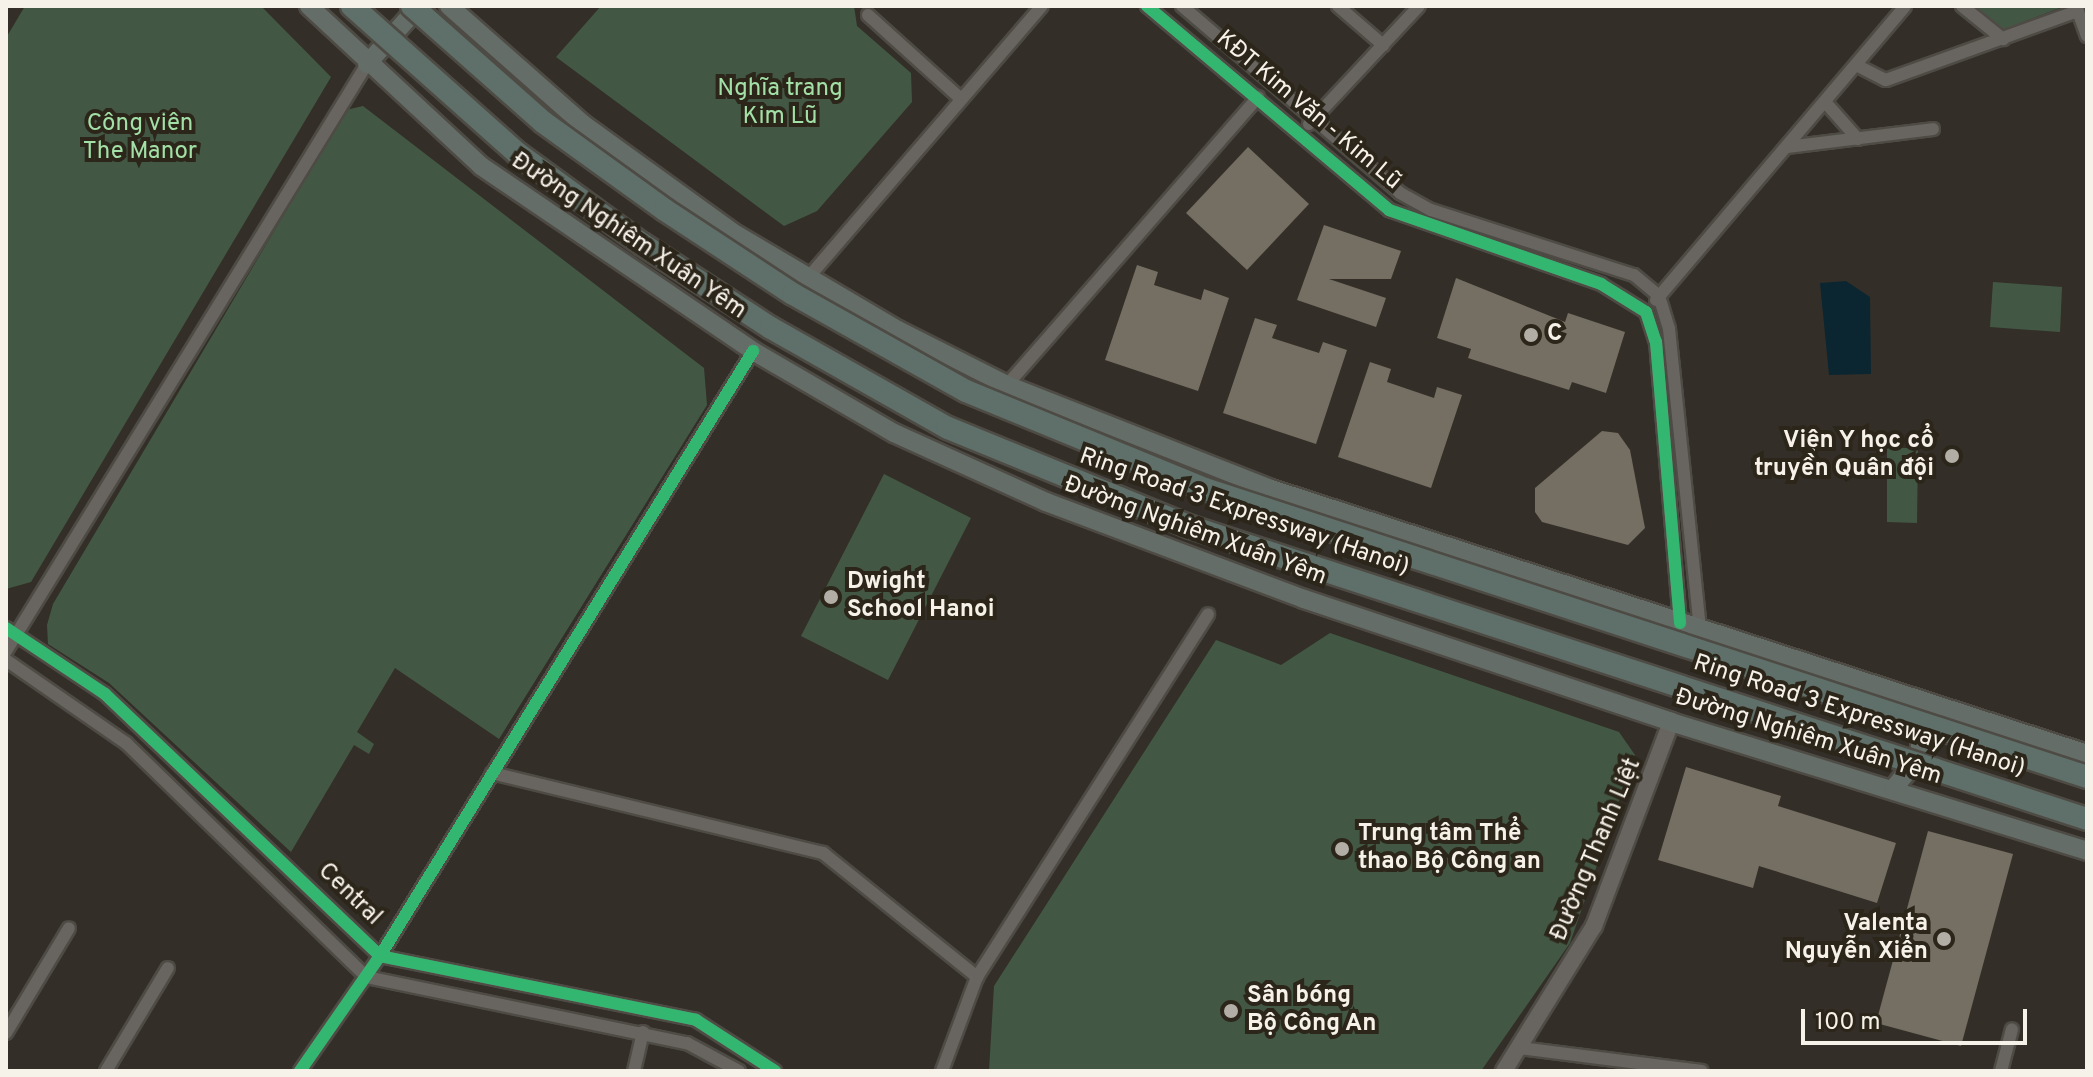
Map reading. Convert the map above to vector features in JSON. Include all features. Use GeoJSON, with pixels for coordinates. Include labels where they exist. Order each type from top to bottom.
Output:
{"type":"FeatureCollection","features":[{"type":"Feature","properties":{"kind":"highway","name":"Ring Road 3 Expressway (Hanoi)"},"geometry":{"type":"LineString","coordinates":[[352,6],[517,153],[642,244],[771,328],[948,428],[1191,527],[2087,819]]}},
{"type":"Feature","properties":{"kind":"highway","name":"Ring Road 3 Expressway (Hanoi)"},"geometry":{"type":"LineString","coordinates":[[412,6],[543,122],[665,210],[793,294],[966,391],[1205,489],[2087,777]]}},
{"type":"Feature","properties":{"kind":"main road","name":"Đường Nghiêm Xuân Yêm"},"geometry":{"type":"LineString","coordinates":[[309,6],[367,64],[481,166],[753,351],[894,433],[1046,502],[1304,599],[1671,722],[1894,788],[2087,851]]}},
{"type":"Feature","properties":{"kind":"main road"},"geometry":{"type":"LineString","coordinates":[[367,64],[419,6]]}},
{"type":"Feature","properties":{"kind":"main road"},"geometry":{"type":"LineString","coordinates":[[449,6],[583,124],[807,279],[1007,385],[1194,463],[1918,702],[2087,754]]}},
{"type":"Feature","properties":{"kind":"main road"},"geometry":{"type":"LineString","coordinates":[[1894,788],[1920,756],[1918,702]]}},
{"type":"Feature","properties":{"kind":"street"},"geometry":{"type":"LineString","coordinates":[[807,279],[1042,6]]}},
{"type":"Feature","properties":{"kind":"street","name":"KĐT Kim Văn - Kim Lũ"},"geometry":{"type":"LineString","coordinates":[[1147,6],[1389,210],[1450,236],[1601,284],[1646,312]]}},
{"type":"Feature","properties":{"kind":"street","name":"KĐT Kim Văn - Kim Lũ"},"geometry":{"type":"LineString","coordinates":[[1182,6],[1400,193],[1457,219],[1634,275],[1659,296]]}},
{"type":"Feature","properties":{"kind":"street"},"geometry":{"type":"LineString","coordinates":[[1338,6],[1383,45]]}},
{"type":"Feature","properties":{"kind":"street","name":"KĐT Kim Văn - Kim Lũ"},"geometry":{"type":"LineString","coordinates":[[1312,120],[1419,6]]}},
{"type":"Feature","properties":{"kind":"street"},"geometry":{"type":"LineString","coordinates":[[1680,623],[1654,326],[1646,312],[1858,66],[1905,6]]}},
{"type":"Feature","properties":{"kind":"street"},"geometry":{"type":"LineString","coordinates":[[1962,6],[2003,39]]}},
{"type":"Feature","properties":{"kind":"street"},"geometry":{"type":"LineString","coordinates":[[1858,66],[1886,80],[2077,9],[2087,36]]}},
{"type":"Feature","properties":{"kind":"street"},"geometry":{"type":"LineString","coordinates":[[868,15],[961,99]]}},
{"type":"Feature","properties":{"kind":"street"},"geometry":{"type":"LineString","coordinates":[[6,651],[11,632],[356,74],[367,64]]}},
{"type":"Feature","properties":{"kind":"street","name":"KĐT Kim Văn - Kim Lũ"},"geometry":{"type":"LineString","coordinates":[[1007,385],[1258,97]]}},
{"type":"Feature","properties":{"kind":"street"},"geometry":{"type":"LineString","coordinates":[[1826,103],[1858,139]]}},
{"type":"Feature","properties":{"kind":"street"},"geometry":{"type":"LineString","coordinates":[[1300,135],[1312,120]]}},
{"type":"Feature","properties":{"kind":"street"},"geometry":{"type":"LineString","coordinates":[[1787,147],[1933,129]]}},
{"type":"Feature","properties":{"kind":"street"},"geometry":{"type":"LineString","coordinates":[[1363,187],[1374,173]]}},
{"type":"Feature","properties":{"kind":"street"},"geometry":{"type":"LineString","coordinates":[[1450,236],[1457,219]]}},
{"type":"Feature","properties":{"kind":"street"},"geometry":{"type":"LineString","coordinates":[[1659,296],[1678,419],[1700,630]]}},
{"type":"Feature","properties":{"kind":"street"},"geometry":{"type":"LineString","coordinates":[[300,1071],[367,977],[753,351]]}},
{"type":"Feature","properties":{"kind":"street"},"geometry":{"type":"LineString","coordinates":[[1661,422],[1678,419]]}},
{"type":"Feature","properties":{"kind":"street"},"geometry":{"type":"LineString","coordinates":[[942,1071],[977,977],[1208,614]]}},
{"type":"Feature","properties":{"kind":"street","name":"Central"},"geometry":{"type":"LineString","coordinates":[[11,632],[105,694],[380,956],[696,1020],[775,1071]]}},
{"type":"Feature","properties":{"kind":"street","name":"Central"},"geometry":{"type":"LineString","coordinates":[[6,660],[126,743],[367,977]]}},
{"type":"Feature","properties":{"kind":"street","name":"Đường Thanh Liệt"},"geometry":{"type":"LineString","coordinates":[[1504,1071],[1594,926],[1671,722]]}},
{"type":"Feature","properties":{"kind":"street"},"geometry":{"type":"LineString","coordinates":[[492,773],[823,853],[977,977]]}},
{"type":"Feature","properties":{"kind":"street"},"geometry":{"type":"LineString","coordinates":[[6,1033],[69,928]]}},
{"type":"Feature","properties":{"kind":"street"},"geometry":{"type":"LineString","coordinates":[[106,1071],[168,968]]}},
{"type":"Feature","properties":{"kind":"street"},"geometry":{"type":"LineString","coordinates":[[367,977],[687,1043],[739,1071]]}},
{"type":"Feature","properties":{"kind":"street"},"geometry":{"type":"LineString","coordinates":[[2001,1071],[2012,1029]]}},
{"type":"Feature","properties":{"kind":"street"},"geometry":{"type":"LineString","coordinates":[[634,1071],[643,1032]]}},
{"type":"Feature","properties":{"kind":"street"},"geometry":{"type":"LineString","coordinates":[[951,1071],[952,1042]]}},
{"type":"Feature","properties":{"kind":"street"},"geometry":{"type":"LineString","coordinates":[[1520,1048],[1702,1071]]}},
{"type":"Feature","properties":{"kind":"green space","name":"Công viên The Manor"},"geometry":{"type":"Polygon","coordinates":[[[25,6],[261,6],[331,77],[31,582],[6,589],[6,38],[25,6]]]}},
{"type":"Feature","properties":{"kind":"green space","name":"Nghĩa trang Kim Lũ"},"geometry":{"type":"Polygon","coordinates":[[[601,6],[854,6],[857,26],[911,73],[912,102],[817,211],[784,226],[556,57],[601,6]]]}},
{"type":"Feature","properties":{"kind":"green space"},"geometry":{"type":"Polygon","coordinates":[[[1972,6],[2065,6],[2002,30],[1972,6]]]}},
{"type":"Feature","properties":{"kind":"green space"},"geometry":{"type":"Polygon","coordinates":[[[363,106],[704,368],[707,405],[499,739],[395,668],[357,732],[374,744],[369,754],[354,745],[291,852],[109,683],[48,644],[47,625],[53,604],[346,110],[363,106]]]}},
{"type":"Feature","properties":{"kind":"green space"},"geometry":{"type":"Polygon","coordinates":[[[1993,282],[2062,287],[2060,332],[1990,327],[1993,282]]]}},
{"type":"Feature","properties":{"kind":"green space"},"geometry":{"type":"Polygon","coordinates":[[[1887,448],[1918,448],[1917,523],[1887,522],[1887,448]]]}},
{"type":"Feature","properties":{"kind":"green space"},"geometry":{"type":"Polygon","coordinates":[[[884,474],[971,518],[888,680],[801,636],[884,474]]]}},
{"type":"Feature","properties":{"kind":"green space","name":"Trung tâm Thể thao Bộ Công an"},"geometry":{"type":"Polygon","coordinates":[[[1330,633],[1619,732],[1635,755],[1570,943],[1481,1071],[989,1071],[994,986],[1216,640],[1281,665],[1330,633]]]}},
{"type":"Feature","properties":{"kind":"water"},"geometry":{"type":"Polygon","coordinates":[[[1846,281],[1870,297],[1871,374],[1829,375],[1820,283],[1846,281]]]}},
{"type":"Feature","properties":{"kind":"building"},"geometry":{"type":"Polygon","coordinates":[[[1248,147],[1309,204],[1247,270],[1186,213],[1248,147]]]}},
{"type":"Feature","properties":{"kind":"building"},"geometry":{"type":"Polygon","coordinates":[[[1324,225],[1401,251],[1391,279],[1329,279],[1386,298],[1376,327],[1297,300],[1324,225]]]}},
{"type":"Feature","properties":{"kind":"building"},"geometry":{"type":"Polygon","coordinates":[[[1137,265],[1158,272],[1154,285],[1201,300],[1204,289],[1229,298],[1198,391],[1105,360],[1137,265]]]}},
{"type":"Feature","properties":{"kind":"building","name":"C"},"geometry":{"type":"Polygon","coordinates":[[[1456,278],[1565,322],[1568,313],[1625,332],[1606,393],[1572,382],[1569,390],[1468,358],[1471,349],[1437,338],[1456,278]]]}},
{"type":"Feature","properties":{"kind":"building"},"geometry":{"type":"Polygon","coordinates":[[[1255,318],[1277,325],[1272,338],[1319,353],[1323,342],[1347,350],[1316,444],[1223,413],[1255,318]]]}},
{"type":"Feature","properties":{"kind":"building"},"geometry":{"type":"Polygon","coordinates":[[[1370,362],[1391,369],[1387,382],[1434,398],[1437,387],[1462,395],[1431,488],[1338,457],[1370,362]]]}},
{"type":"Feature","properties":{"kind":"building"},"geometry":{"type":"Polygon","coordinates":[[[1602,431],[1618,433],[1630,450],[1645,528],[1628,545],[1542,522],[1535,512],[1535,488],[1602,431]]]}},
{"type":"Feature","properties":{"kind":"building"},"geometry":{"type":"Polygon","coordinates":[[[1686,767],[1781,796],[1778,806],[1896,843],[1877,903],[1759,866],[1753,888],[1658,860],[1686,767]]]}},
{"type":"Feature","properties":{"kind":"building","name":"Valenta Nguyễn Xiển"},"geometry":{"type":"Polygon","coordinates":[[[1928,831],[2013,854],[1961,1046],[1876,1023],[1928,831]]]}},
{"type":"Feature","properties":{"kind":"cycle path"},"geometry":{"type":"LineString","coordinates":[[1147,6],[1389,210],[1601,284],[1646,312],[1656,342],[1680,623]]}},
{"type":"Feature","properties":{"kind":"cycle path"},"geometry":{"type":"LineString","coordinates":[[300,1071],[380,956],[753,351]]}},
{"type":"Feature","properties":{"kind":"cycle path"},"geometry":{"type":"LineString","coordinates":[[6,628],[105,694],[380,956],[696,1020],[775,1071]]}},
{"type":"Feature","properties":{"kind":"place","name":"C"},"geometry":{"type":"Point","coordinates":[1531,335]}},
{"type":"Feature","properties":{"kind":"place","name":"Viện Y học cổ truyền Quân đội"},"geometry":{"type":"Point","coordinates":[1952,456]}},
{"type":"Feature","properties":{"kind":"place","name":"Dwight School Hanoi"},"geometry":{"type":"Point","coordinates":[831,597]}},
{"type":"Feature","properties":{"kind":"place","name":"Trung tâm Thể thao Bộ Công an"},"geometry":{"type":"Point","coordinates":[1342,849]}},
{"type":"Feature","properties":{"kind":"place","name":"Valenta Nguyễn Xiển"},"geometry":{"type":"Point","coordinates":[1944,939]}},
{"type":"Feature","properties":{"kind":"place","name":"Sân bóng Bộ Công An"},"geometry":{"type":"Point","coordinates":[1231,1011]}}]}
